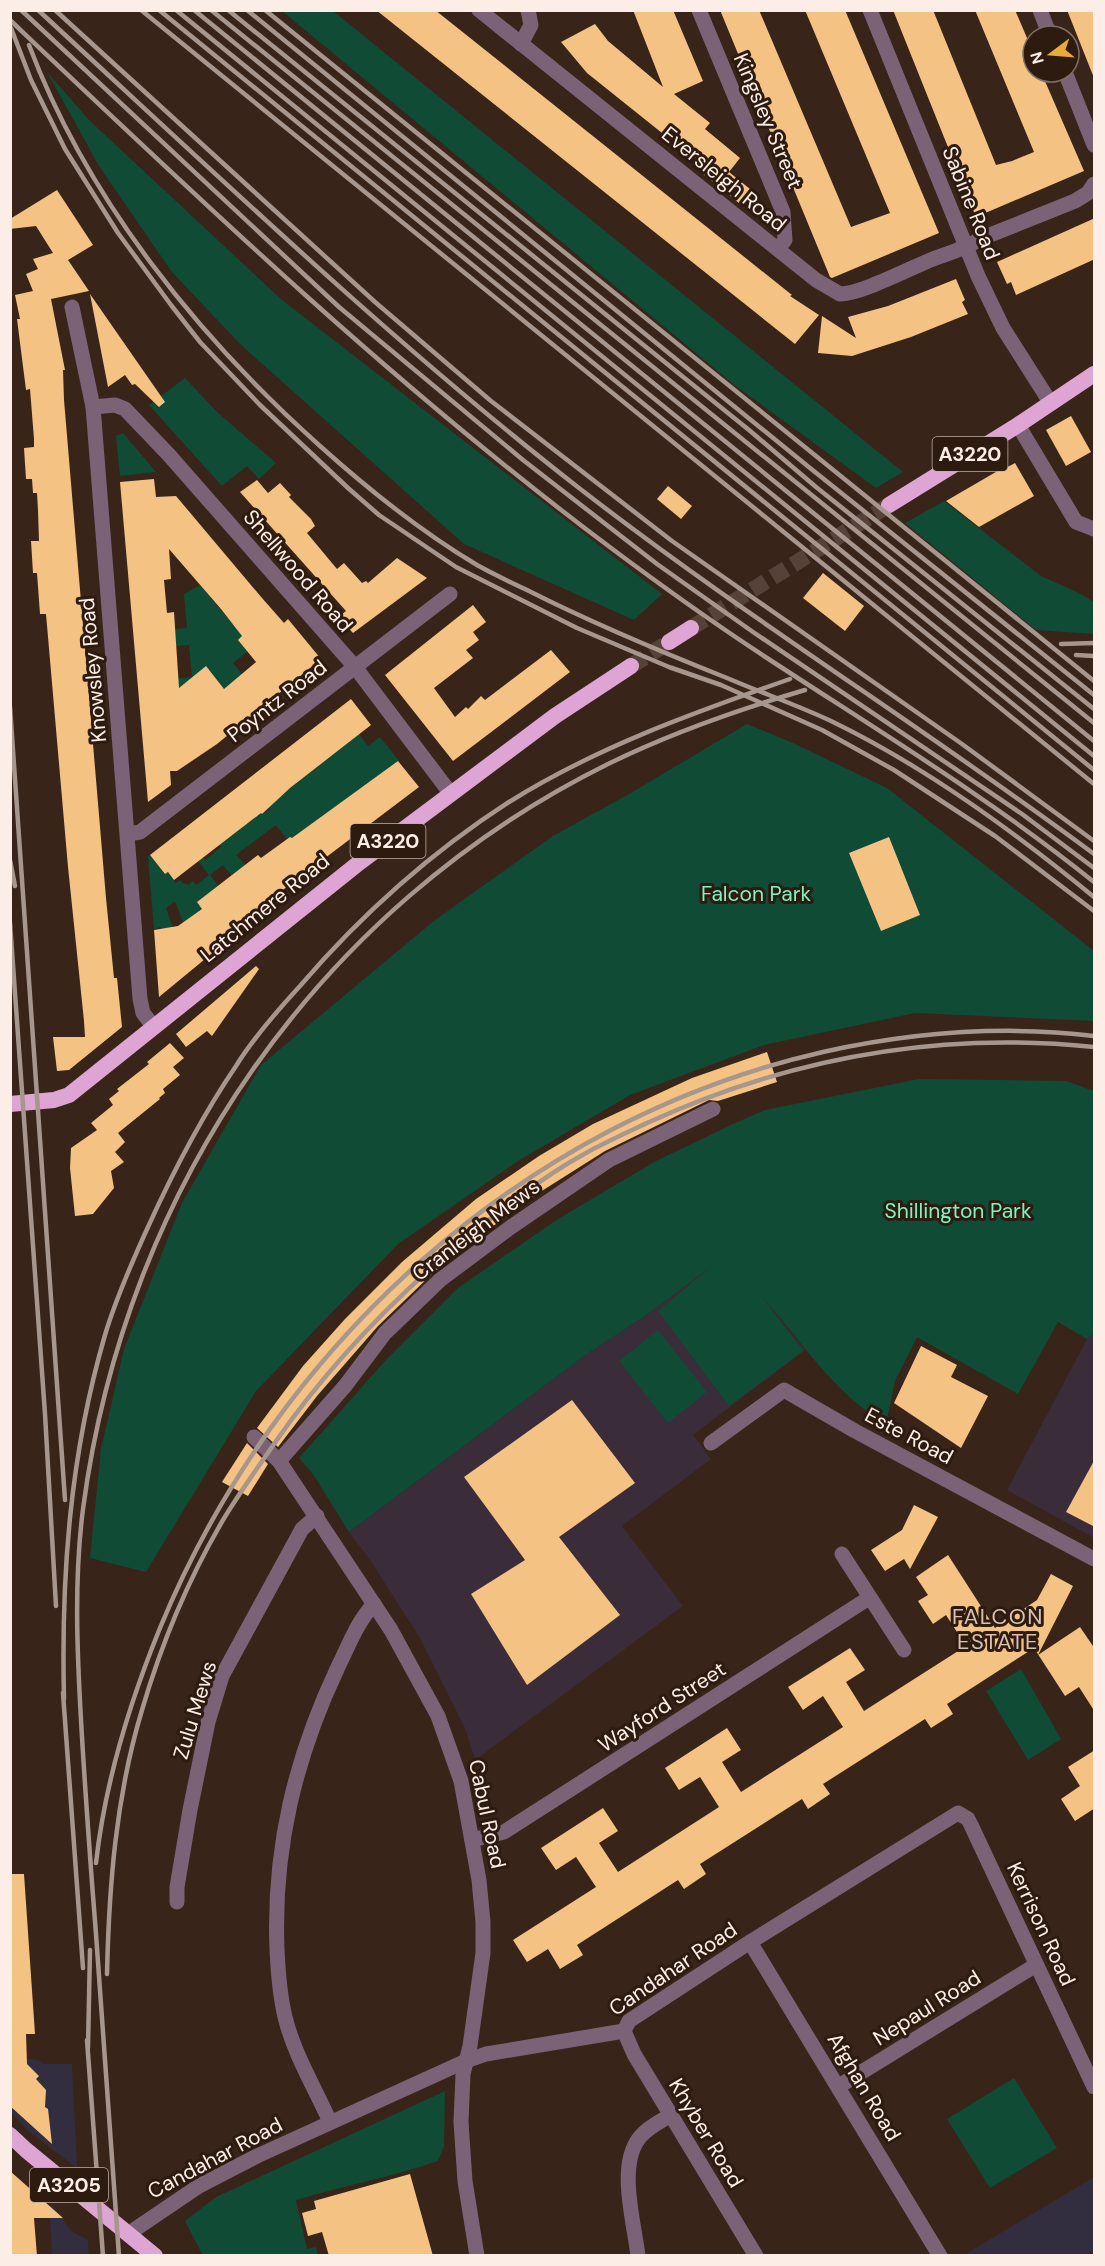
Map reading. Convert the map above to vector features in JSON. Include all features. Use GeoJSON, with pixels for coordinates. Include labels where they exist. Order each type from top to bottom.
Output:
{"type":"FeatureCollection","features":[{"type":"Feature","properties":{"kind":"highway","name":"A3220"},"geometry":{"type":"LineString","coordinates":[[889,505],[1095,374]]}},
{"type":"Feature","properties":{"kind":"highway"},"geometry":{"type":"LineString","coordinates":[[669,642],[691,628]]}},
{"type":"Feature","properties":{"kind":"highway","name":"Latchmere Road"},"geometry":{"type":"LineString","coordinates":[[10,1104],[54,1100],[69,1095],[342,876],[555,716],[631,666]]}},
{"type":"Feature","properties":{"kind":"highway","name":"A3205"},"geometry":{"type":"LineString","coordinates":[[10,2135],[155,2256]]}},
{"type":"Feature","properties":{"kind":"street","name":"Eversleigh Road"},"geometry":{"type":"LineString","coordinates":[[479,10],[778,249],[840,294],[846,294],[967,248]]}},
{"type":"Feature","properties":{"kind":"street"},"geometry":{"type":"LineString","coordinates":[[521,44],[531,25],[528,10]]}},
{"type":"Feature","properties":{"kind":"street","name":"Kingsley Street"},"geometry":{"type":"LineString","coordinates":[[699,10],[783,212],[785,240],[778,249]]}},
{"type":"Feature","properties":{"kind":"street","name":"Sabine Road"},"geometry":{"type":"LineString","coordinates":[[870,10],[967,248],[1003,328],[1050,402]]}},
{"type":"Feature","properties":{"kind":"street"},"geometry":{"type":"LineString","coordinates":[[1070,84],[1095,145]]}},
{"type":"Feature","properties":{"kind":"street"},"geometry":{"type":"LineString","coordinates":[[967,248],[980,239],[1075,201],[1088,193],[1095,184]]}},
{"type":"Feature","properties":{"kind":"street","name":"Knowsley Road"},"geometry":{"type":"LineString","coordinates":[[72,307],[93,407],[140,999],[143,1013],[154,1027]]}},
{"type":"Feature","properties":{"kind":"street","name":"Shellwood Road"},"geometry":{"type":"LineString","coordinates":[[93,407],[115,405],[125,409],[169,455],[355,667],[451,794]]}},
{"type":"Feature","properties":{"kind":"street"},"geometry":{"type":"LineString","coordinates":[[1018,425],[1076,522],[1095,529]]}},
{"type":"Feature","properties":{"kind":"street","name":"Poyntz Road"},"geometry":{"type":"LineString","coordinates":[[128,834],[140,832],[450,594]]}},
{"type":"Feature","properties":{"kind":"street","name":"Cranleigh Mews"},"geometry":{"type":"LineString","coordinates":[[279,1461],[345,1386],[385,1333],[440,1280],[511,1227],[609,1160],[713,1108]]}},
{"type":"Feature","properties":{"kind":"street","name":"Este Road"},"geometry":{"type":"LineString","coordinates":[[711,1443],[784,1390],[855,1431],[1095,1559]]}},
{"type":"Feature","properties":{"kind":"street","name":"Cabul Road"},"geometry":{"type":"LineString","coordinates":[[254,1437],[279,1461],[374,1604],[438,1716],[461,1781],[479,1880],[483,1953],[466,2061],[461,2122],[465,2181],[477,2256]]}},
{"type":"Feature","properties":{"kind":"street","name":"Zulu Mews"},"geometry":{"type":"LineString","coordinates":[[177,1902],[177,1887],[190,1810],[208,1722],[222,1676],[302,1529],[316,1516]]}},
{"type":"Feature","properties":{"kind":"street"},"geometry":{"type":"LineString","coordinates":[[842,1554],[904,1650]]}},
{"type":"Feature","properties":{"kind":"street","name":"Wayford Street"},"geometry":{"type":"LineString","coordinates":[[472,1840],[504,1832],[869,1598]]}},
{"type":"Feature","properties":{"kind":"street"},"geometry":{"type":"LineString","coordinates":[[330,2122],[290,2036],[284,2016],[278,1969],[275,1909],[288,1806],[308,1743],[329,1686],[344,1654],[360,1622],[374,1604]]}},
{"type":"Feature","properties":{"kind":"street","name":"Candahar Road"},"geometry":{"type":"LineString","coordinates":[[128,2234],[199,2186],[330,2122],[466,2061],[486,2054],[624,2031],[629,2021],[750,1942],[950,1817],[962,1815]]}},
{"type":"Feature","properties":{"kind":"street","name":"Kerrison Road"},"geometry":{"type":"LineString","coordinates":[[962,1815],[971,1826],[1095,2087]]}},
{"type":"Feature","properties":{"kind":"street","name":"Afghan Road"},"geometry":{"type":"LineString","coordinates":[[750,1942],[940,2256]]}},
{"type":"Feature","properties":{"kind":"street","name":"Nepaul Road"},"geometry":{"type":"LineString","coordinates":[[839,2086],[1036,1965]]}},
{"type":"Feature","properties":{"kind":"street","name":"Khyber Road"},"geometry":{"type":"LineString","coordinates":[[624,2031],[634,2054],[756,2256]]}},
{"type":"Feature","properties":{"kind":"street"},"geometry":{"type":"LineString","coordinates":[[638,2256],[628,2176],[630,2157],[641,2136],[671,2115]]}},
{"type":"Feature","properties":{"kind":"shaded area"},"geometry":{"type":"Polygon","coordinates":[[[728,1253],[805,1350],[693,1435],[711,1459],[622,1526],[683,1606],[475,1760],[465,1728],[420,1638],[370,1560],[349,1532],[587,1354],[648,1314],[728,1253]]]}},
{"type":"Feature","properties":{"kind":"shaded area"},"geometry":{"type":"Polygon","coordinates":[[[1094,1334],[1094,1538],[1007,1490],[1087,1339],[1094,1334]]]}},
{"type":"Feature","properties":{"kind":"shaded area"},"geometry":{"type":"Polygon","coordinates":[[[11,2057],[38,2060],[43,2064],[72,2064],[77,2168],[27,2130],[11,2112],[11,2057]]]}},
{"type":"Feature","properties":{"kind":"shaded area"},"geometry":{"type":"Polygon","coordinates":[[[10,2171],[50,2207],[53,2206],[71,2231],[88,2240],[89,2255],[52,2255],[50,2218],[34,2218],[32,2204],[11,2205],[10,2171]]]}},
{"type":"Feature","properties":{"kind":"shaded area"},"geometry":{"type":"Polygon","coordinates":[[[1094,2177],[1094,2250],[1085,2255],[964,2255],[1094,2177]]]}},
{"type":"Feature","properties":{"kind":"green space"},"geometry":{"type":"Polygon","coordinates":[[[282,11],[333,11],[903,472],[876,488],[737,387],[282,11]]]}},
{"type":"Feature","properties":{"kind":"green space"},"geometry":{"type":"Polygon","coordinates":[[[47,72],[89,120],[282,300],[662,594],[634,620],[464,544],[240,344],[172,272],[99,166],[47,72]]]}},
{"type":"Feature","properties":{"kind":"green space"},"geometry":{"type":"Polygon","coordinates":[[[185,378],[217,412],[276,463],[259,479],[247,466],[222,486],[149,405],[185,378]]]}},
{"type":"Feature","properties":{"kind":"green space"},"geometry":{"type":"Polygon","coordinates":[[[123,433],[156,472],[120,476],[116,436],[123,433]]]}},
{"type":"Feature","properties":{"kind":"green space"},"geometry":{"type":"Polygon","coordinates":[[[944,501],[1041,576],[1094,602],[1094,634],[1036,630],[905,523],[944,501]]]}},
{"type":"Feature","properties":{"kind":"green space"},"geometry":{"type":"Polygon","coordinates":[[[200,585],[231,622],[250,630],[238,640],[248,651],[233,663],[246,679],[203,703],[162,680],[192,677],[189,645],[159,647],[157,630],[187,628],[184,594],[200,585]]]}},
{"type":"Feature","properties":{"kind":"green space","name":"Falcon Park"},"geometry":{"type":"Polygon","coordinates":[[[747,724],[793,743],[887,788],[1094,951],[1094,1021],[915,1013],[764,1045],[630,1095],[518,1161],[398,1244],[256,1391],[146,1572],[90,1558],[101,1449],[124,1349],[182,1203],[261,1065],[435,920],[553,836],[747,724]]]}},
{"type":"Feature","properties":{"kind":"green space"},"geometry":{"type":"Polygon","coordinates":[[[354,727],[368,746],[380,737],[399,761],[293,841],[290,837],[287,839],[276,825],[236,855],[245,865],[237,882],[223,865],[210,875],[222,891],[209,917],[189,923],[186,920],[183,922],[175,901],[166,908],[180,947],[166,928],[154,929],[148,857],[150,855],[165,874],[168,872],[176,883],[180,880],[188,885],[193,881],[196,885],[209,875],[191,852],[196,849],[205,860],[221,847],[213,836],[270,809],[267,805],[297,783],[293,776],[303,778],[349,742],[354,727]]]}},
{"type":"Feature","properties":{"kind":"green space","name":"Shillington Park"},"geometry":{"type":"Polygon","coordinates":[[[919,1079],[1066,1081],[1094,1091],[1094,1334],[1087,1339],[1058,1322],[1018,1394],[917,1337],[895,1381],[886,1424],[867,1411],[834,1382],[762,1297],[803,1351],[729,1406],[658,1311],[712,1266],[648,1314],[587,1354],[349,1532],[313,1474],[299,1458],[385,1361],[458,1288],[558,1219],[656,1161],[733,1124],[765,1110],[919,1079]]]}},
{"type":"Feature","properties":{"kind":"green space"},"geometry":{"type":"Polygon","coordinates":[[[658,1330],[707,1392],[668,1423],[619,1361],[658,1330]]]}},
{"type":"Feature","properties":{"kind":"green space"},"geometry":{"type":"Polygon","coordinates":[[[1021,1669],[1061,1739],[1028,1760],[986,1691],[1021,1669]]]}},
{"type":"Feature","properties":{"kind":"green space"},"geometry":{"type":"Polygon","coordinates":[[[1014,2078],[1057,2148],[990,2188],[947,2119],[1014,2078]]]}},
{"type":"Feature","properties":{"kind":"green space"},"geometry":{"type":"Polygon","coordinates":[[[445,2091],[444,2146],[438,2161],[296,2200],[307,2249],[316,2247],[318,2255],[201,2255],[185,2221],[216,2197],[445,2091]]]}},
{"type":"Feature","properties":{"kind":"building"},"geometry":{"type":"Polygon","coordinates":[[[376,10],[435,10],[792,295],[790,296],[819,315],[795,344],[376,10]]]}},
{"type":"Feature","properties":{"kind":"building"},"geometry":{"type":"Polygon","coordinates":[[[633,10],[673,10],[703,81],[674,94],[710,123],[705,129],[740,158],[729,172],[750,189],[739,203],[703,174],[707,169],[587,73],[561,42],[595,24],[608,41],[663,87],[633,10]]]}},
{"type":"Feature","properties":{"kind":"building"},"geometry":{"type":"Polygon","coordinates":[[[720,10],[759,10],[851,227],[890,213],[805,10],[845,10],[939,233],[830,277],[720,10]]]}},
{"type":"Feature","properties":{"kind":"building"},"geometry":{"type":"Polygon","coordinates":[[[893,10],[933,10],[996,165],[1034,152],[975,10],[1015,10],[1021,24],[1021,84],[1046,84],[1084,171],[976,217],[893,10]]]}},
{"type":"Feature","properties":{"kind":"building"},"geometry":{"type":"Polygon","coordinates":[[[1067,10],[1095,10],[1095,78],[1081,45],[1081,24],[1073,24],[1067,10]]]}},
{"type":"Feature","properties":{"kind":"building"},"geometry":{"type":"Polygon","coordinates":[[[57,190],[93,245],[68,260],[89,291],[51,299],[65,370],[63,370],[64,400],[106,898],[114,978],[117,978],[122,1027],[69,1070],[57,1071],[53,1037],[85,1037],[46,614],[40,614],[37,573],[33,573],[31,541],[39,541],[37,493],[33,493],[32,479],[26,479],[24,448],[34,447],[34,439],[30,389],[26,390],[17,319],[20,319],[15,295],[33,291],[26,274],[38,269],[33,259],[53,253],[36,226],[10,229],[10,219],[57,190]]]}},
{"type":"Feature","properties":{"kind":"building"},"geometry":{"type":"Polygon","coordinates":[[[1095,218],[1095,259],[1016,295],[1011,282],[1007,284],[997,262],[1095,218]]]}},
{"type":"Feature","properties":{"kind":"building"},"geometry":{"type":"Polygon","coordinates":[[[956,279],[968,314],[911,337],[852,356],[818,353],[822,316],[856,338],[848,317],[888,306],[956,279]]]}},
{"type":"Feature","properties":{"kind":"building"},"geometry":{"type":"Polygon","coordinates":[[[90,294],[165,402],[159,407],[135,384],[132,385],[125,375],[108,387],[90,294]]]}},
{"type":"Feature","properties":{"kind":"building"},"geometry":{"type":"Polygon","coordinates":[[[1071,416],[1091,452],[1066,466],[1046,430],[1071,416]]]}},
{"type":"Feature","properties":{"kind":"building"},"geometry":{"type":"Polygon","coordinates":[[[1015,463],[1034,496],[979,527],[946,501],[1001,469],[1015,463]]]}},
{"type":"Feature","properties":{"kind":"building"},"geometry":{"type":"Polygon","coordinates":[[[154,479],[156,497],[176,496],[284,623],[288,619],[321,659],[217,744],[177,771],[170,771],[171,785],[148,802],[120,482],[154,479]],[[169,549],[171,579],[164,580],[167,613],[174,612],[179,688],[206,666],[224,689],[256,662],[238,640],[242,636],[169,549]]]}},
{"type":"Feature","properties":{"kind":"building"},"geometry":{"type":"Polygon","coordinates":[[[257,480],[268,493],[280,483],[291,495],[289,497],[315,526],[307,533],[337,569],[344,563],[362,583],[366,581],[368,583],[397,558],[427,578],[353,633],[338,617],[346,611],[240,492],[257,480]]]}},
{"type":"Feature","properties":{"kind":"building"},"geometry":{"type":"Polygon","coordinates":[[[668,486],[692,506],[681,519],[657,499],[668,486]]]}},
{"type":"Feature","properties":{"kind":"building"},"geometry":{"type":"Polygon","coordinates":[[[823,573],[864,606],[845,631],[803,598],[823,573]]]}},
{"type":"Feature","properties":{"kind":"building"},"geometry":{"type":"Polygon","coordinates":[[[473,605],[486,622],[473,632],[479,640],[466,650],[473,658],[434,688],[455,717],[466,707],[468,709],[481,696],[485,700],[551,650],[570,672],[453,761],[385,675],[473,605]]]}},
{"type":"Feature","properties":{"kind":"building"},"geometry":{"type":"Polygon","coordinates":[[[351,699],[371,725],[290,788],[262,814],[174,880],[168,872],[165,874],[150,855],[351,699]]]}},
{"type":"Feature","properties":{"kind":"building"},"geometry":{"type":"Polygon","coordinates":[[[398,761],[419,787],[231,929],[219,939],[222,945],[159,997],[154,930],[178,926],[202,909],[197,902],[258,855],[261,858],[290,837],[292,838],[398,761]]]}},
{"type":"Feature","properties":{"kind":"building"},"geometry":{"type":"Polygon","coordinates":[[[889,837],[920,915],[881,931],[849,853],[889,837]]]}},
{"type":"Feature","properties":{"kind":"building"},"geometry":{"type":"Polygon","coordinates":[[[256,966],[259,969],[212,1036],[207,1031],[186,1047],[176,1034],[256,966]]]}},
{"type":"Feature","properties":{"kind":"building"},"geometry":{"type":"Polygon","coordinates":[[[170,1043],[184,1058],[173,1067],[180,1075],[163,1089],[165,1093],[160,1099],[118,1133],[125,1142],[115,1152],[124,1162],[111,1171],[114,1188],[93,1214],[75,1216],[70,1168],[71,1148],[97,1130],[91,1123],[113,1105],[109,1099],[119,1091],[117,1089],[149,1064],[147,1062],[170,1043]]]}},
{"type":"Feature","properties":{"kind":"building"},"geometry":{"type":"Polygon","coordinates":[[[767,1052],[777,1082],[718,1101],[709,1100],[605,1151],[537,1194],[434,1272],[378,1326],[317,1396],[278,1447],[257,1428],[303,1366],[345,1319],[402,1262],[476,1199],[539,1156],[593,1124],[692,1078],[767,1052]]]}},
{"type":"Feature","properties":{"kind":"building"},"geometry":{"type":"Polygon","coordinates":[[[921,1346],[957,1365],[951,1377],[988,1396],[961,1448],[894,1403],[921,1346]]]}},
{"type":"Feature","properties":{"kind":"building"},"geometry":{"type":"Polygon","coordinates":[[[572,1400],[635,1483],[559,1537],[620,1615],[527,1685],[471,1594],[525,1560],[464,1477],[572,1400]]]}},
{"type":"Feature","properties":{"kind":"building"},"geometry":{"type":"Polygon","coordinates":[[[247,1443],[268,1464],[248,1496],[222,1482],[247,1443]]]}},
{"type":"Feature","properties":{"kind":"building"},"geometry":{"type":"Polygon","coordinates":[[[1095,1459],[1095,1527],[1066,1512],[1095,1459]]]}},
{"type":"Feature","properties":{"kind":"building"},"geometry":{"type":"Polygon","coordinates":[[[914,1505],[938,1517],[910,1569],[904,1559],[885,1571],[871,1550],[902,1530],[914,1505]]]}},
{"type":"Feature","properties":{"kind":"building"},"geometry":{"type":"Polygon","coordinates":[[[948,1555],[995,1628],[1037,1600],[1051,1574],[1073,1586],[1038,1655],[1034,1648],[947,1704],[953,1714],[931,1728],[925,1719],[823,1784],[830,1794],[808,1809],[802,1799],[700,1864],[706,1874],[684,1889],[678,1880],[577,1945],[583,1955],[560,1969],[548,1949],[527,1962],[513,1940],[596,1887],[576,1857],[556,1870],[541,1848],[603,1808],[618,1831],[599,1843],[618,1872],[719,1807],[700,1777],[679,1790],[665,1768],[727,1728],[741,1750],[722,1762],[741,1792],[843,1727],[823,1696],[803,1710],[788,1687],[850,1648],[865,1670],[846,1682],[864,1711],[966,1646],[946,1615],[933,1624],[918,1601],[928,1595],[916,1577],[948,1555]]]}},
{"type":"Feature","properties":{"kind":"building"},"geometry":{"type":"Polygon","coordinates":[[[1080,1627],[1095,1649],[1095,1712],[1079,1687],[1065,1696],[1038,1655],[1080,1627]]]}},
{"type":"Feature","properties":{"kind":"building"},"geometry":{"type":"Polygon","coordinates":[[[1095,1750],[1095,1808],[1075,1821],[1061,1799],[1080,1786],[1068,1767],[1095,1750]]]}},
{"type":"Feature","properties":{"kind":"building"},"geometry":{"type":"Polygon","coordinates":[[[10,1874],[24,1874],[35,2034],[26,2034],[27,2064],[39,2076],[36,2079],[46,2090],[45,2107],[48,2109],[52,2144],[10,2106],[10,1874]]]}},
{"type":"Feature","properties":{"kind":"building"},"geometry":{"type":"Polygon","coordinates":[[[10,2171],[63,2218],[34,2218],[37,2256],[10,2256],[10,2171]]]}},
{"type":"Feature","properties":{"kind":"building"},"geometry":{"type":"Polygon","coordinates":[[[410,2174],[433,2256],[329,2256],[322,2232],[308,2236],[302,2213],[316,2209],[314,2201],[410,2174]]]}},
{"type":"Feature","properties":{"kind":"tunnel"},"geometry":{"type":"LineString","coordinates":[[691,628],[889,505]]}},
{"type":"Feature","properties":{"kind":"tunnel"},"geometry":{"type":"LineString","coordinates":[[631,666],[669,642]]}},
{"type":"Feature","properties":{"kind":"railway"},"geometry":{"type":"LineString","coordinates":[[21,10],[339,307],[523,460],[657,564],[753,632],[1022,814],[1094,868]]}},
{"type":"Feature","properties":{"kind":"railway"},"geometry":{"type":"LineString","coordinates":[[38,10],[304,255],[508,432],[642,536],[1094,854]]}},
{"type":"Feature","properties":{"kind":"railway"},"geometry":{"type":"LineString","coordinates":[[55,10],[375,302],[491,401],[672,541],[962,744],[1094,841]]}},
{"type":"Feature","properties":{"kind":"railway"},"geometry":{"type":"LineString","coordinates":[[141,10],[1094,784]]}},
{"type":"Feature","properties":{"kind":"railway"},"geometry":{"type":"LineString","coordinates":[[159,10],[1094,770]]}},
{"type":"Feature","properties":{"kind":"railway"},"geometry":{"type":"LineString","coordinates":[[176,10],[1094,756]]}},
{"type":"Feature","properties":{"kind":"railway"},"geometry":{"type":"LineString","coordinates":[[194,10],[1094,741]]}},
{"type":"Feature","properties":{"kind":"railway"},"geometry":{"type":"LineString","coordinates":[[211,10],[1094,723]]}},
{"type":"Feature","properties":{"kind":"railway"},"geometry":{"type":"LineString","coordinates":[[228,10],[749,430],[816,487],[1094,709]]}},
{"type":"Feature","properties":{"kind":"railway"},"geometry":{"type":"LineString","coordinates":[[247,10],[810,468],[1094,695]]}},
{"type":"Feature","properties":{"kind":"railway"},"geometry":{"type":"LineString","coordinates":[[265,10],[1094,681]]}},
{"type":"Feature","properties":{"kind":"railway"},"geometry":{"type":"LineString","coordinates":[[10,20],[301,291],[451,421],[528,484],[686,603],[1015,822],[1094,882]]}},
{"type":"Feature","properties":{"kind":"railway"},"geometry":{"type":"LineString","coordinates":[[11,28],[31,80],[65,149],[118,233],[171,305],[200,342],[260,405],[379,515],[456,567],[577,628],[669,667],[721,685],[822,730],[894,770],[995,836],[1094,911]]}},
{"type":"Feature","properties":{"kind":"railway"},"geometry":{"type":"LineString","coordinates":[[29,45],[53,102],[82,157],[114,211],[150,262],[231,359],[320,446],[376,494],[435,538],[495,575],[601,625],[831,721],[866,739],[935,780],[1000,824],[1094,897]]}},
{"type":"Feature","properties":{"kind":"railway"},"geometry":{"type":"LineString","coordinates":[[1061,644],[1094,643]]}},
{"type":"Feature","properties":{"kind":"railway"},"geometry":{"type":"LineString","coordinates":[[1076,655],[1094,656]]}},
{"type":"Feature","properties":{"kind":"railway"},"geometry":{"type":"LineString","coordinates":[[64,1699],[64,1607],[70,1516],[83,1425],[105,1335],[125,1280],[168,1186],[211,1105],[250,1045],[323,960],[372,910],[424,864],[509,802],[542,782],[611,748],[682,718],[790,679]]}},
{"type":"Feature","properties":{"kind":"railway"},"geometry":{"type":"LineString","coordinates":[[119,2256],[83,1761],[77,1588],[83,1509],[106,1391],[142,1278],[191,1171],[252,1070],[325,979],[409,896],[504,824],[608,764],[705,723],[805,690]]}},
{"type":"Feature","properties":{"kind":"railway"},"geometry":{"type":"LineString","coordinates":[[10,707],[65,1500]]}},
{"type":"Feature","properties":{"kind":"railway"},"geometry":{"type":"LineString","coordinates":[[10,860],[15,886]]}},
{"type":"Feature","properties":{"kind":"railway"},"geometry":{"type":"LineString","coordinates":[[10,923],[45,1414],[56,1606]]}},
{"type":"Feature","properties":{"kind":"railway"},"geometry":{"type":"LineString","coordinates":[[96,1863],[105,1803],[128,1714],[160,1628],[209,1525],[270,1429],[342,1340],[422,1260],[512,1190],[609,1131],[713,1085],[823,1052],[924,1035],[1026,1031],[1094,1036]]}},
{"type":"Feature","properties":{"kind":"railway"},"geometry":{"type":"LineString","coordinates":[[107,1974],[115,1841],[126,1775],[142,1710],[177,1612],[223,1520],[274,1444],[320,1383],[398,1299],[455,1247],[554,1172],[613,1139],[701,1100],[755,1081],[810,1066],[922,1047],[979,1043],[1036,1043],[1094,1047]]}},
{"type":"Feature","properties":{"kind":"railway"},"geometry":{"type":"LineString","coordinates":[[63,1693],[83,1968]]}},
{"type":"Feature","properties":{"kind":"railway"},"geometry":{"type":"LineString","coordinates":[[88,2048],[90,1950]]}},
{"type":"Feature","properties":{"kind":"railway"},"geometry":{"type":"LineString","coordinates":[[87,2040],[103,2256]]}},
{"type":"Feature","properties":{"kind":"district","name":"FALCON ESTATE"},"geometry":{"type":"Point","coordinates":[998,1628]}}]}
